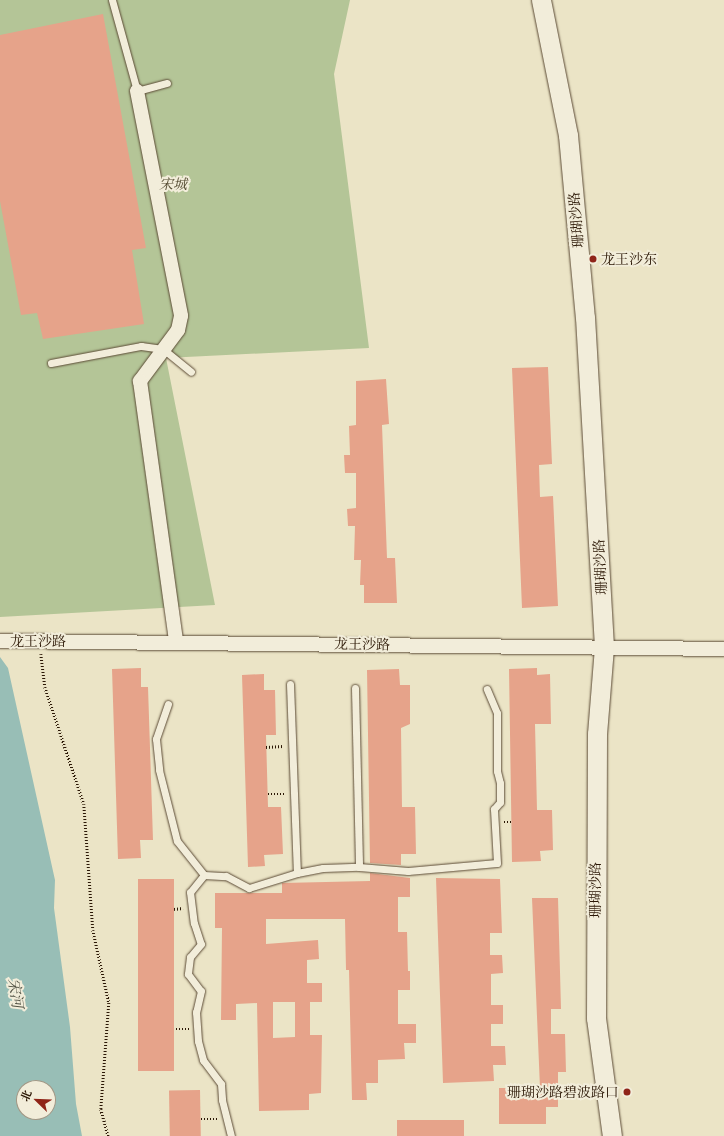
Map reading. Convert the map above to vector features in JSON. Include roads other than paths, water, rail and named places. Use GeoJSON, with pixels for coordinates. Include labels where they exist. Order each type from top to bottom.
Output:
{"type":"FeatureCollection","features":[{"type":"Feature","properties":{"kind":"street","name":"珊瑚沙路"},"geometry":{"type":"LineString","coordinates":[[541,0],[568,135],[585,317],[604,647],[597,734],[596,1018],[612,1136]]}},
{"type":"Feature","properties":{"kind":"street"},"geometry":{"type":"LineString","coordinates":[[137,92],[182,316],[178,330],[140,381],[176,642]]}},
{"type":"Feature","properties":{"kind":"street","name":"龙王沙路"},"geometry":{"type":"LineString","coordinates":[[3,641],[39,640],[724,649]]}},
{"type":"Feature","properties":{"kind":"lane"},"geometry":{"type":"LineString","coordinates":[[112,0],[137,92],[167,83]]}},
{"type":"Feature","properties":{"kind":"lane"},"geometry":{"type":"LineString","coordinates":[[51,363],[141,346],[163,349],[191,372]]}},
{"type":"Feature","properties":{"kind":"lane"},"geometry":{"type":"LineString","coordinates":[[290,684],[296,794],[297,873]]}},
{"type":"Feature","properties":{"kind":"lane"},"geometry":{"type":"LineString","coordinates":[[355,688],[359,867]]}},
{"type":"Feature","properties":{"kind":"lane"},"geometry":{"type":"LineString","coordinates":[[168,704],[156,739],[159,770],[177,841],[204,875],[226,876],[250,888],[297,873],[323,868],[359,867],[408,871],[497,863],[494,809],[500,802],[500,784],[498,771],[497,713],[487,689]]}},
{"type":"Feature","properties":{"kind":"lane"},"geometry":{"type":"LineString","coordinates":[[204,875],[190,892],[194,923],[201,944],[190,957],[188,974],[201,991],[196,1012],[198,1041],[202,1060],[221,1084],[222,1100],[228,1119],[231,1136]]}},
{"type":"Feature","properties":{"kind":"water","name":"宋河"},"geometry":{"type":"Polygon","coordinates":[[[0,657],[8,668],[55,880],[54,908],[70,1027],[76,1104],[82,1136],[0,1136],[0,657]]]}},
{"type":"Feature","properties":{"kind":"place","name":"龙王沙东"},"geometry":{"type":"Point","coordinates":[593,259]}},
{"type":"Feature","properties":{"kind":"place","name":"珊瑚沙路碧波路口"},"geometry":{"type":"Point","coordinates":[627,1092]}},
{"type":"Feature","properties":{"kind":"park label","name":"宋城"},"geometry":{"type":"Point","coordinates":[173,184]}}]}
